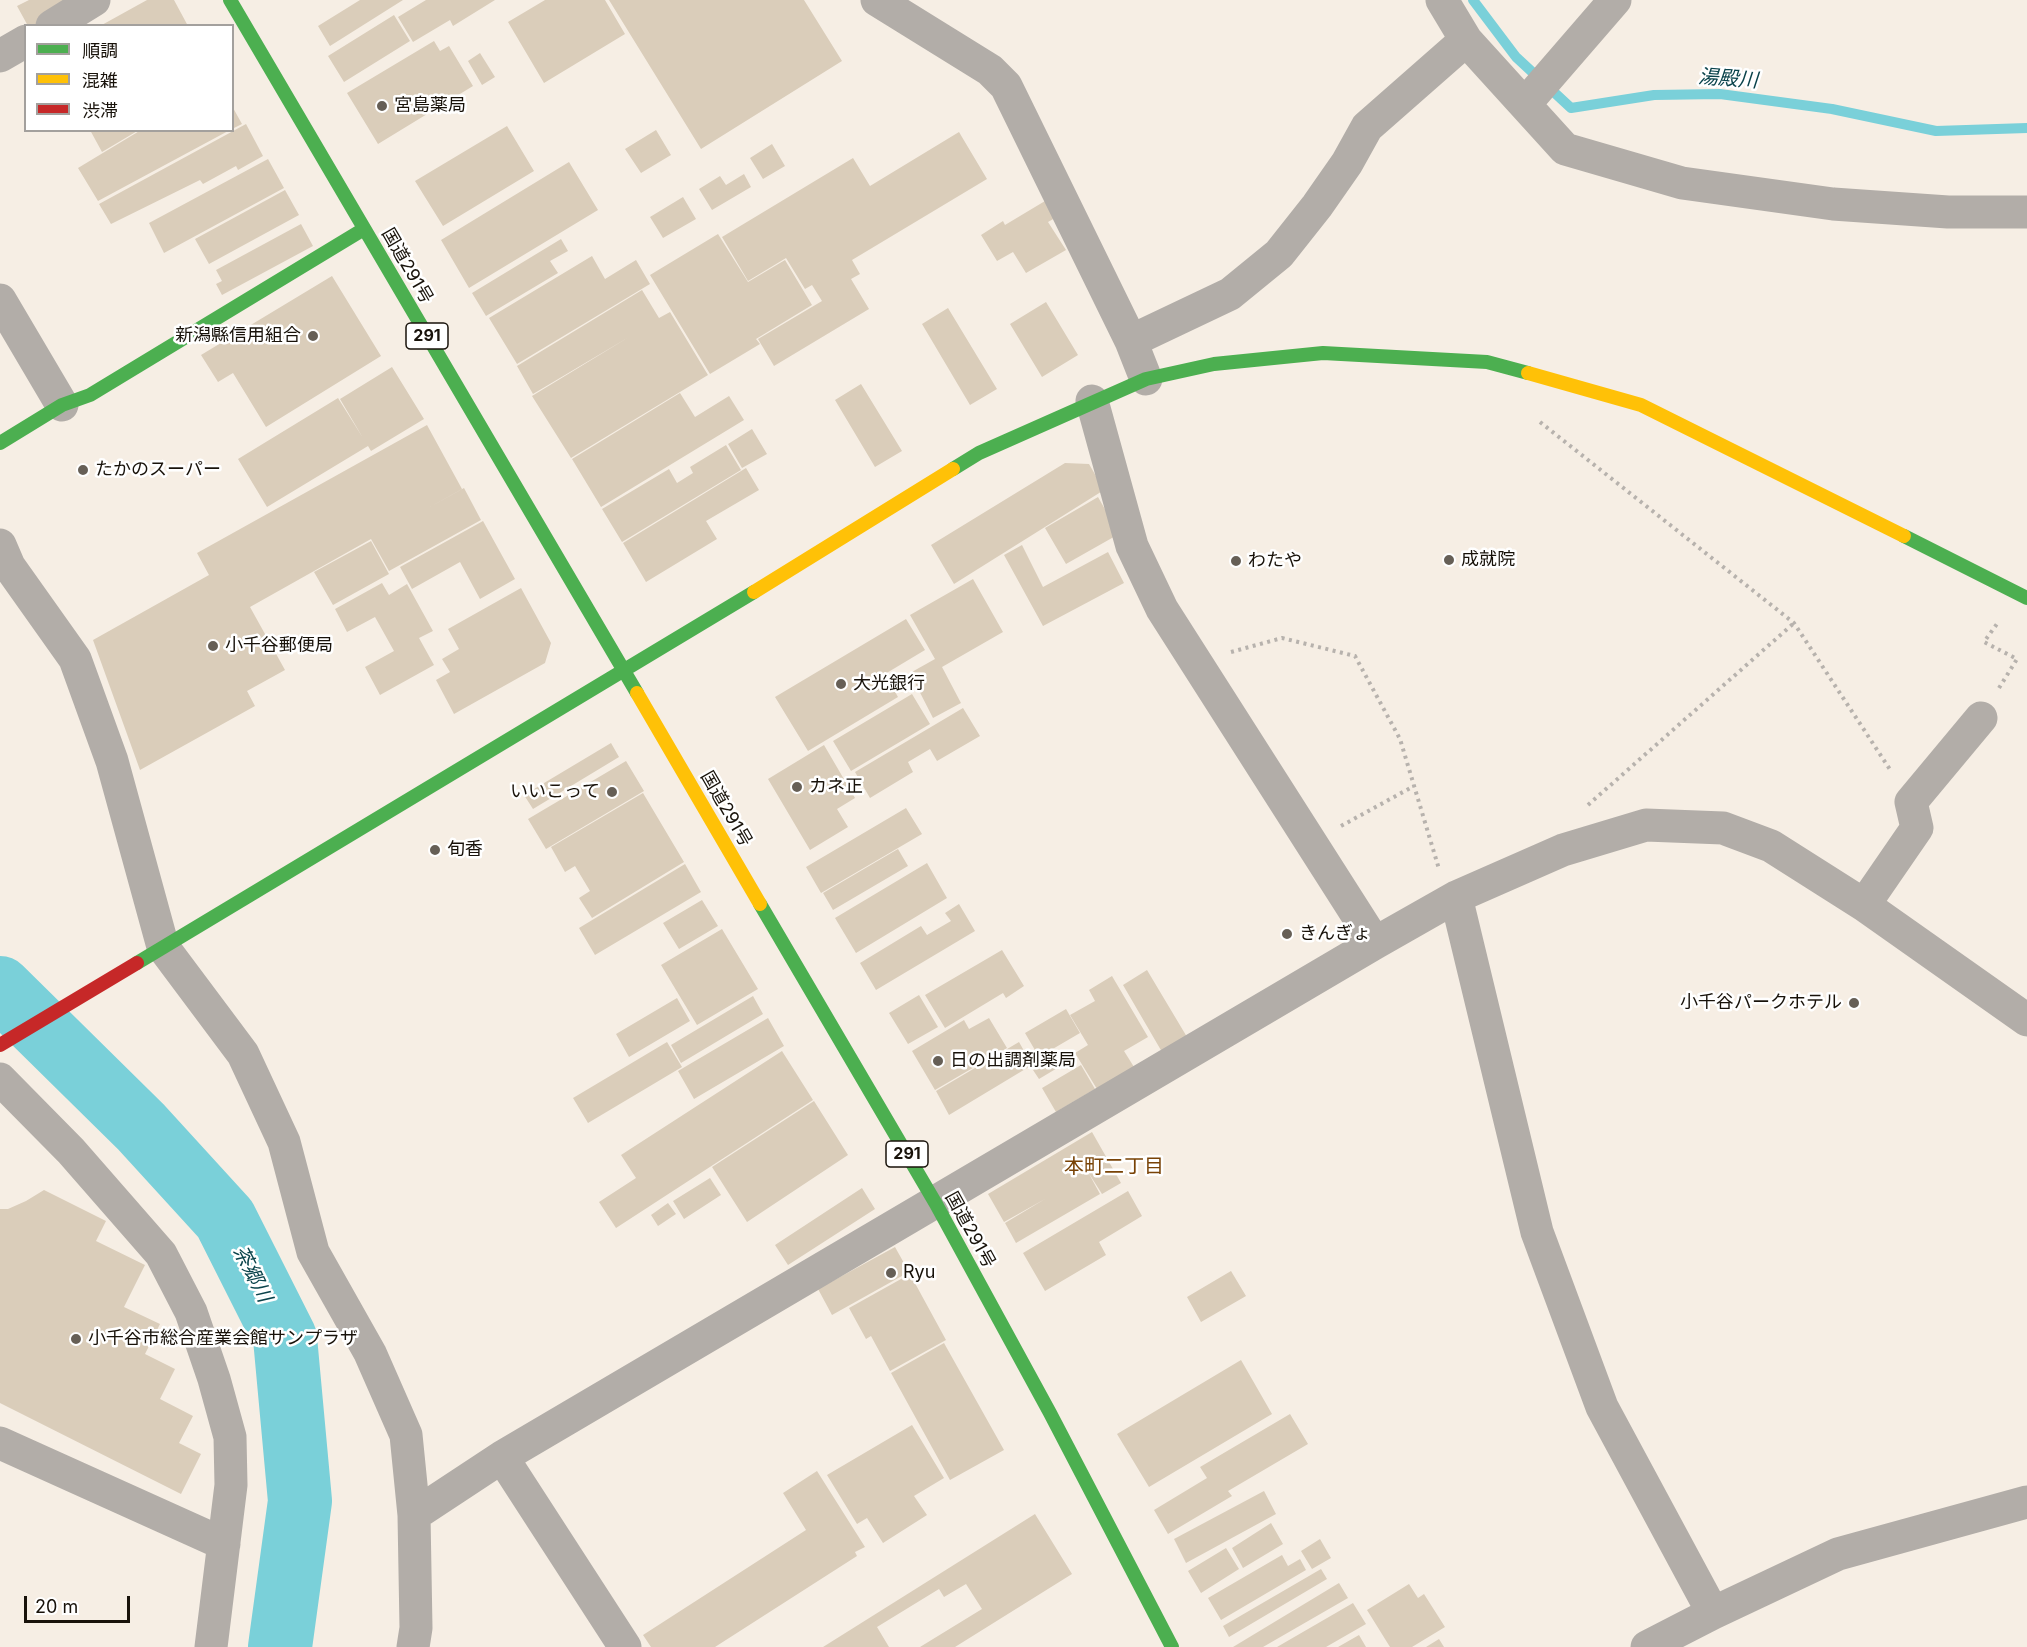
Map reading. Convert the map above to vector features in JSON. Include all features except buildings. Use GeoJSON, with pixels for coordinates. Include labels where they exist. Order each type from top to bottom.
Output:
{"type":"FeatureCollection","features":[{"type":"Feature","properties":{"kind":"main road","name":"国道291号"},"geometry":{"type":"LineString","coordinates":[[230,0],[936,1204],[1050,1413],[1172,1647]]}},
{"type":"Feature","properties":{"kind":"main road"},"geometry":{"type":"LineString","coordinates":[[0,443],[62,405],[90,395],[364,230]]}},
{"type":"Feature","properties":{"kind":"main road"},"geometry":{"type":"LineString","coordinates":[[0,1045],[624,672],[979,453],[1092,400],[1146,379],[1214,364],[1323,353],[1487,362],[1641,405],[2024,596]]}},
{"type":"Feature","properties":{"kind":"street"},"geometry":{"type":"LineString","coordinates":[[55,24],[94,0]]}},
{"type":"Feature","properties":{"kind":"street"},"geometry":{"type":"LineString","coordinates":[[877,0],[990,70],[1006,86],[1131,341],[1146,379]]}},
{"type":"Feature","properties":{"kind":"street"},"geometry":{"type":"LineString","coordinates":[[1442,0],[1466,39],[1528,101],[1565,149],[1682,183],[1833,204],[1948,212],[2027,212]]}},
{"type":"Feature","properties":{"kind":"street"},"geometry":{"type":"LineString","coordinates":[[1528,101],[1615,0]]}},
{"type":"Feature","properties":{"kind":"street"},"geometry":{"type":"LineString","coordinates":[[1131,341],[1230,294],[1279,254],[1317,206],[1347,163],[1367,128],[1466,39]]}},
{"type":"Feature","properties":{"kind":"street"},"geometry":{"type":"LineString","coordinates":[[0,57],[24,42]]}},
{"type":"Feature","properties":{"kind":"street"},"geometry":{"type":"LineString","coordinates":[[0,300],[62,405]]}},
{"type":"Feature","properties":{"kind":"street"},"geometry":{"type":"LineString","coordinates":[[1092,400],[1132,546],[1162,609],[1375,943]]}},
{"type":"Feature","properties":{"kind":"street"},"geometry":{"type":"LineString","coordinates":[[0,545],[9,566],[75,659],[112,761],[163,947],[243,1054],[284,1142],[313,1252],[370,1353],[406,1435],[414,1515],[416,1628],[413,1647]]}},
{"type":"Feature","properties":{"kind":"street"},"geometry":{"type":"LineString","coordinates":[[1864,905],[1917,828],[1911,802],[1982,718]]}},
{"type":"Feature","properties":{"kind":"street"},"geometry":{"type":"LineString","coordinates":[[414,1515],[502,1457],[936,1204],[1375,943],[1453,899],[1563,850],[1646,825],[1723,828],[1771,846],[1864,905],[2027,1020]]}},
{"type":"Feature","properties":{"kind":"street"},"geometry":{"type":"LineString","coordinates":[[1453,899],[1537,1232],[1602,1407],[1713,1613]]}},
{"type":"Feature","properties":{"kind":"street"},"geometry":{"type":"LineString","coordinates":[[0,1079],[71,1151],[160,1254],[191,1312],[214,1379],[230,1437],[231,1485],[211,1647]]}},
{"type":"Feature","properties":{"kind":"street"},"geometry":{"type":"LineString","coordinates":[[0,1443],[224,1544]]}},
{"type":"Feature","properties":{"kind":"street"},"geometry":{"type":"LineString","coordinates":[[502,1457],[625,1647]]}},
{"type":"Feature","properties":{"kind":"street"},"geometry":{"type":"LineString","coordinates":[[1647,1647],[1713,1613],[1839,1554],[2027,1502]]}},
{"type":"Feature","properties":{"kind":"path"},"geometry":{"type":"LineString","coordinates":[[1540,422],[1794,623],[1911,802]]}},
{"type":"Feature","properties":{"kind":"path"},"geometry":{"type":"LineString","coordinates":[[1982,718],[2017,659],[1983,642],[2024,596]]}},
{"type":"Feature","properties":{"kind":"path"},"geometry":{"type":"LineString","coordinates":[[1563,850],[1584,808],[1794,623]]}},
{"type":"Feature","properties":{"kind":"path"},"geometry":{"type":"LineString","coordinates":[[1200,669],[1221,654],[1282,638],[1355,656],[1400,739],[1453,899]]}},
{"type":"Feature","properties":{"kind":"path"},"geometry":{"type":"LineString","coordinates":[[1311,842],[1414,786]]}},
{"type":"Feature","properties":{"kind":"waterway","name":"湯殿川"},"geometry":{"type":"LineString","coordinates":[[1473,0],[1516,57],[1571,108],[1654,95],[1720,94],[1832,109],[1936,131],[2027,128]]}},
{"type":"Feature","properties":{"kind":"waterway","name":"茶郷川"},"geometry":{"type":"LineString","coordinates":[[0,988],[141,1127],[225,1219],[285,1338],[300,1501],[280,1647]]}},
{"type":"Feature","properties":{"kind":"traffic: fast"},"geometry":{"type":"LineString","coordinates":[[230,0],[637,693]]}},
{"type":"Feature","properties":{"kind":"traffic: fast"},"geometry":{"type":"LineString","coordinates":[[0,443],[62,405],[90,395],[364,229]]}},
{"type":"Feature","properties":{"kind":"traffic: fast"},"geometry":{"type":"LineString","coordinates":[[953,469],[979,453],[1146,379],[1214,364],[1323,353],[1487,362],[1528,373]]}},
{"type":"Feature","properties":{"kind":"traffic: fast"},"geometry":{"type":"LineString","coordinates":[[1904,536],[2027,598]]}},
{"type":"Feature","properties":{"kind":"traffic: fast"},"geometry":{"type":"LineString","coordinates":[[137,963],[754,592]]}},
{"type":"Feature","properties":{"kind":"traffic: fast"},"geometry":{"type":"LineString","coordinates":[[760,904],[936,1204],[1050,1413],[1172,1647]]}},
{"type":"Feature","properties":{"kind":"traffic: slow"},"geometry":{"type":"LineString","coordinates":[[1528,373],[1641,405],[1904,536]]}},
{"type":"Feature","properties":{"kind":"traffic: slow"},"geometry":{"type":"LineString","coordinates":[[754,592],[953,469]]}},
{"type":"Feature","properties":{"kind":"traffic: slow"},"geometry":{"type":"LineString","coordinates":[[637,693],[760,904]]}},
{"type":"Feature","properties":{"kind":"traffic: jam"},"geometry":{"type":"LineString","coordinates":[[0,1045],[137,963]]}},
{"type":"Feature","properties":{"kind":"place","name":"宮島薬局"},"geometry":{"type":"Point","coordinates":[382,106]}},
{"type":"Feature","properties":{"kind":"place","name":"新潟縣信用組合"},"geometry":{"type":"Point","coordinates":[313,336]}},
{"type":"Feature","properties":{"kind":"place","name":"たかのスーパー"},"geometry":{"type":"Point","coordinates":[83,470]}},
{"type":"Feature","properties":{"kind":"place","name":"成就院"},"geometry":{"type":"Point","coordinates":[1449,560]}},
{"type":"Feature","properties":{"kind":"place","name":"わたや"},"geometry":{"type":"Point","coordinates":[1236,561]}},
{"type":"Feature","properties":{"kind":"place","name":"小千谷郵便局"},"geometry":{"type":"Point","coordinates":[213,646]}},
{"type":"Feature","properties":{"kind":"place","name":"大光銀行"},"geometry":{"type":"Point","coordinates":[841,684]}},
{"type":"Feature","properties":{"kind":"place","name":"カネ正"},"geometry":{"type":"Point","coordinates":[797,787]}},
{"type":"Feature","properties":{"kind":"place","name":"いいこって"},"geometry":{"type":"Point","coordinates":[612,792]}},
{"type":"Feature","properties":{"kind":"place","name":"旬香"},"geometry":{"type":"Point","coordinates":[435,850]}},
{"type":"Feature","properties":{"kind":"place","name":"きんぎょ"},"geometry":{"type":"Point","coordinates":[1287,934]}},
{"type":"Feature","properties":{"kind":"place","name":"小千谷パークホテル"},"geometry":{"type":"Point","coordinates":[1854,1003]}},
{"type":"Feature","properties":{"kind":"place","name":"日の出調剤薬局"},"geometry":{"type":"Point","coordinates":[938,1061]}},
{"type":"Feature","properties":{"kind":"place","name":"Ryu"},"geometry":{"type":"Point","coordinates":[891,1273]}},
{"type":"Feature","properties":{"kind":"place","name":"小千谷市総合産業会館サンプラザ"},"geometry":{"type":"Point","coordinates":[76,1339]}},
{"type":"Feature","properties":{"kind":"district","name":"本町二丁目"},"geometry":{"type":"Point","coordinates":[1114,1167]}}]}
